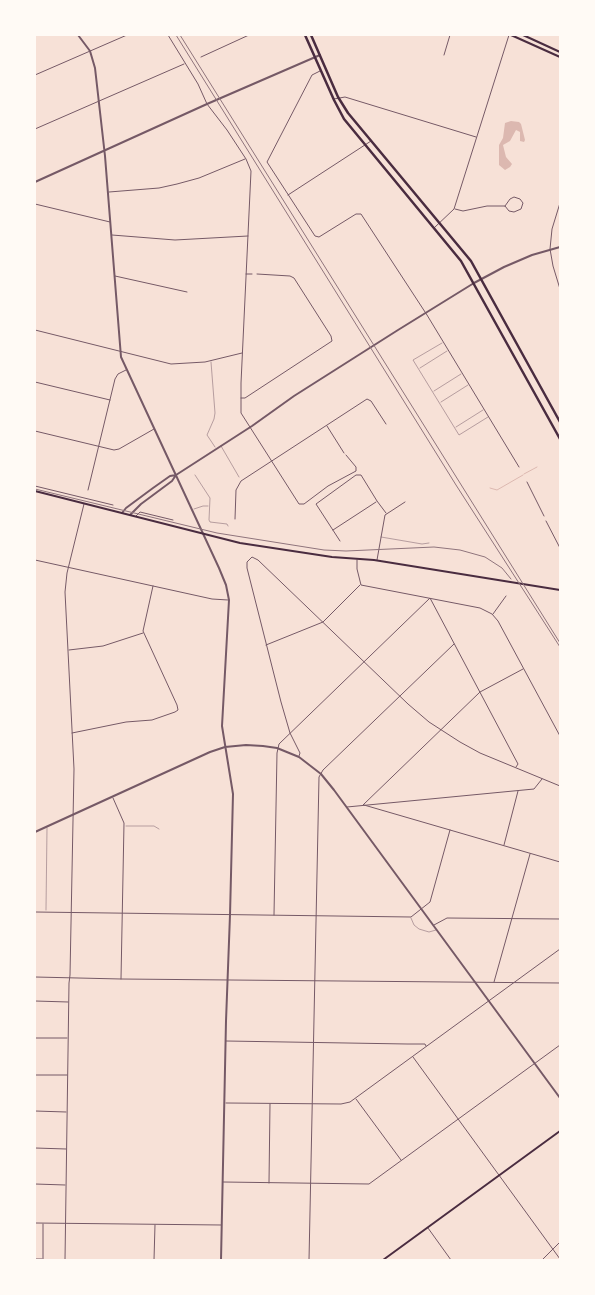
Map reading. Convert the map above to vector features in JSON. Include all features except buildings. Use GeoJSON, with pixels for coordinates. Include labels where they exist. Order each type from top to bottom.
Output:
{"type":"FeatureCollection","features":[{"type":"Feature","properties":{"kind":"main road"},"geometry":{"type":"LineString","coordinates":[[305,35],[346,122],[461,262],[560,438]]}},
{"type":"Feature","properties":{"kind":"main road"},"geometry":{"type":"LineString","coordinates":[[311,35],[338,97],[348,113],[467,255],[560,422]]}},
{"type":"Feature","properties":{"kind":"main road"},"geometry":{"type":"LineString","coordinates":[[510,35],[560,57]]}},
{"type":"Feature","properties":{"kind":"main road"},"geometry":{"type":"LineString","coordinates":[[523,35],[560,52]]}},
{"type":"Feature","properties":{"kind":"main road"},"geometry":{"type":"LineString","coordinates":[[36,492],[242,543],[357,560],[377,561],[560,590]]}},
{"type":"Feature","properties":{"kind":"main road"},"geometry":{"type":"LineString","coordinates":[[383,1260],[560,1131]]}},
{"type":"Feature","properties":{"kind":"street"},"geometry":{"type":"LineString","coordinates":[[78,35],[90,51],[94,62],[105,150],[120,351],[223,576],[230,600],[222,720],[233,794],[225,1041],[221,1260]]}},
{"type":"Feature","properties":{"kind":"street"},"geometry":{"type":"LineString","coordinates":[[35,75],[127,35]]}},
{"type":"Feature","properties":{"kind":"street"},"geometry":{"type":"LineString","coordinates":[[168,35],[208,104],[246,159],[251,171],[240,409],[299,504],[304,504],[328,486],[356,471],[356,467],[346,455]]}},
{"type":"Feature","properties":{"kind":"street"},"geometry":{"type":"LineString","coordinates":[[201,57],[249,35]]}},
{"type":"Feature","properties":{"kind":"street"},"geometry":{"type":"LineString","coordinates":[[444,55],[450,35]]}},
{"type":"Feature","properties":{"kind":"street"},"geometry":{"type":"LineString","coordinates":[[434,228],[454,208],[510,35]]}},
{"type":"Feature","properties":{"kind":"street"},"geometry":{"type":"LineString","coordinates":[[35,182],[320,55]]}},
{"type":"Feature","properties":{"kind":"street"},"geometry":{"type":"LineString","coordinates":[[35,129],[185,64]]}},
{"type":"Feature","properties":{"kind":"street"},"geometry":{"type":"LineString","coordinates":[[321,70],[312,75],[267,160],[312,234],[317,237],[356,214],[361,214],[426,313],[519,467]]}},
{"type":"Feature","properties":{"kind":"street"},"geometry":{"type":"LineString","coordinates":[[334,100],[345,96],[476,137]]}},
{"type":"Feature","properties":{"kind":"street"},"geometry":{"type":"LineString","coordinates":[[288,195],[371,141]]}},
{"type":"Feature","properties":{"kind":"street"},"geometry":{"type":"LineString","coordinates":[[108,192],[159,188],[177,184],[199,178],[246,159]]}},
{"type":"Feature","properties":{"kind":"street"},"geometry":{"type":"LineString","coordinates":[[454,208],[462,211],[480,207],[505,206],[509,210],[516,212],[521,209],[523,203],[522,200],[514,197],[510,198],[505,206]]}},
{"type":"Feature","properties":{"kind":"street"},"geometry":{"type":"LineString","coordinates":[[560,202],[552,229],[550,250],[560,289]]}},
{"type":"Feature","properties":{"kind":"street"},"geometry":{"type":"LineString","coordinates":[[35,204],[110,222]]}},
{"type":"Feature","properties":{"kind":"street"},"geometry":{"type":"LineString","coordinates":[[112,235],[176,240],[248,236]]}},
{"type":"Feature","properties":{"kind":"street"},"geometry":{"type":"LineString","coordinates":[[130,515],[141,504],[172,481],[176,475],[362,352],[481,279],[511,264],[560,247]]}},
{"type":"Feature","properties":{"kind":"street"},"geometry":{"type":"LineString","coordinates":[[246,274],[252,274]]}},
{"type":"Feature","properties":{"kind":"street"},"geometry":{"type":"LineString","coordinates":[[240,398],[246,398],[332,341],[331,336],[294,278],[290,276],[257,274]]}},
{"type":"Feature","properties":{"kind":"street"},"geometry":{"type":"LineString","coordinates":[[115,276],[187,292]]}},
{"type":"Feature","properties":{"kind":"street"},"geometry":{"type":"LineString","coordinates":[[35,330],[171,364],[193,364],[242,353]]}},
{"type":"Feature","properties":{"kind":"street"},"geometry":{"type":"LineString","coordinates":[[88,490],[116,376],[127,369]]}},
{"type":"Feature","properties":{"kind":"street"},"geometry":{"type":"LineString","coordinates":[[35,382],[110,400]]}},
{"type":"Feature","properties":{"kind":"street"},"geometry":{"type":"LineString","coordinates":[[235,519],[236,490],[241,481],[367,399],[371,401],[386,424]]}},
{"type":"Feature","properties":{"kind":"street"},"geometry":{"type":"LineString","coordinates":[[327,425],[344,453]]}},
{"type":"Feature","properties":{"kind":"street"},"geometry":{"type":"LineString","coordinates":[[35,431],[98,447],[118,450],[154,428]]}},
{"type":"Feature","properties":{"kind":"street"},"geometry":{"type":"LineString","coordinates":[[122,513],[126,508],[170,476],[176,475]]}},
{"type":"Feature","properties":{"kind":"street"},"geometry":{"type":"LineString","coordinates":[[340,541],[316,504],[356,475],[361,475],[386,513]]}},
{"type":"Feature","properties":{"kind":"street"},"geometry":{"type":"LineString","coordinates":[[528,482],[544,516]]}},
{"type":"Feature","properties":{"kind":"street"},"geometry":{"type":"LineString","coordinates":[[35,486],[113,505]]}},
{"type":"Feature","properties":{"kind":"street"},"geometry":{"type":"LineString","coordinates":[[36,492],[38,487]]}},
{"type":"Feature","properties":{"kind":"street"},"geometry":{"type":"LineString","coordinates":[[74,501],[76,496]]}},
{"type":"Feature","properties":{"kind":"street"},"geometry":{"type":"LineString","coordinates":[[332,530],[377,501]]}},
{"type":"Feature","properties":{"kind":"street"},"geometry":{"type":"LineString","coordinates":[[97,507],[99,502]]}},
{"type":"Feature","properties":{"kind":"street"},"geometry":{"type":"LineString","coordinates":[[377,561],[384,517],[386,513],[405,502]]}},
{"type":"Feature","properties":{"kind":"street"},"geometry":{"type":"LineString","coordinates":[[65,1260],[68,1002],[74,769],[65,597],[68,568],[84,504]]}},
{"type":"Feature","properties":{"kind":"street"},"geometry":{"type":"LineString","coordinates":[[136,517],[140,512],[174,520]]}},
{"type":"Feature","properties":{"kind":"street"},"geometry":{"type":"LineString","coordinates":[[546,521],[560,548]]}},
{"type":"Feature","properties":{"kind":"street"},"geometry":{"type":"LineString","coordinates":[[299,757],[300,753],[290,733],[266,645],[247,566],[247,562],[252,557],[258,560],[418,713],[441,730],[480,753],[560,786]]}},
{"type":"Feature","properties":{"kind":"street"},"geometry":{"type":"LineString","coordinates":[[35,560],[212,599],[230,600]]}},
{"type":"Feature","properties":{"kind":"street"},"geometry":{"type":"LineString","coordinates":[[357,560],[361,585]]}},
{"type":"Feature","properties":{"kind":"street"},"geometry":{"type":"LineString","coordinates":[[266,645],[323,622],[361,585]]}},
{"type":"Feature","properties":{"kind":"street"},"geometry":{"type":"LineString","coordinates":[[361,585],[480,608],[492,614],[498,621],[560,736]]}},
{"type":"Feature","properties":{"kind":"street"},"geometry":{"type":"LineString","coordinates":[[72,733],[126,722],[152,720],[178,710],[144,632],[152,586]]}},
{"type":"Feature","properties":{"kind":"street"},"geometry":{"type":"LineString","coordinates":[[492,614],[506,596]]}},
{"type":"Feature","properties":{"kind":"street"},"geometry":{"type":"LineString","coordinates":[[430,598],[518,764],[516,768]]}},
{"type":"Feature","properties":{"kind":"street"},"geometry":{"type":"LineString","coordinates":[[274,915],[277,748],[290,733],[430,598]]}},
{"type":"Feature","properties":{"kind":"street"},"geometry":{"type":"LineString","coordinates":[[68,650],[103,646],[144,632]]}},
{"type":"Feature","properties":{"kind":"street"},"geometry":{"type":"LineString","coordinates":[[310,1260],[319,777],[454,644]]}},
{"type":"Feature","properties":{"kind":"street"},"geometry":{"type":"LineString","coordinates":[[363,805],[480,692],[524,669]]}},
{"type":"Feature","properties":{"kind":"street"},"geometry":{"type":"LineString","coordinates":[[35,832],[210,752],[225,747],[246,745],[277,748],[299,757],[321,774],[347,807],[560,1098]]}},
{"type":"Feature","properties":{"kind":"street"},"geometry":{"type":"LineString","coordinates":[[347,807],[534,788],[543,779]]}},
{"type":"Feature","properties":{"kind":"street"},"geometry":{"type":"LineString","coordinates":[[504,845],[519,790]]}},
{"type":"Feature","properties":{"kind":"street"},"geometry":{"type":"LineString","coordinates":[[112,797],[124,826],[121,979]]}},
{"type":"Feature","properties":{"kind":"street"},"geometry":{"type":"LineString","coordinates":[[363,805],[560,862]]}},
{"type":"Feature","properties":{"kind":"street"},"geometry":{"type":"LineString","coordinates":[[35,912],[411,917],[430,902],[450,830]]}},
{"type":"Feature","properties":{"kind":"street"},"geometry":{"type":"LineString","coordinates":[[494,982],[530,853]]}},
{"type":"Feature","properties":{"kind":"street"},"geometry":{"type":"LineString","coordinates":[[434,926],[447,918],[560,919]]}},
{"type":"Feature","properties":{"kind":"street"},"geometry":{"type":"LineString","coordinates":[[224,1103],[341,1104],[356,1098],[560,949]]}},
{"type":"Feature","properties":{"kind":"street"},"geometry":{"type":"LineString","coordinates":[[35,977],[560,983]]}},
{"type":"Feature","properties":{"kind":"street"},"geometry":{"type":"LineString","coordinates":[[35,1002],[68,1002]]}},
{"type":"Feature","properties":{"kind":"street"},"geometry":{"type":"LineString","coordinates":[[35,1038],[68,1038]]}},
{"type":"Feature","properties":{"kind":"street"},"geometry":{"type":"LineString","coordinates":[[225,1041],[425,1044],[427,1046]]}},
{"type":"Feature","properties":{"kind":"street"},"geometry":{"type":"LineString","coordinates":[[222,1182],[369,1184],[560,1045]]}},
{"type":"Feature","properties":{"kind":"street"},"geometry":{"type":"LineString","coordinates":[[412,1056],[560,1260]]}},
{"type":"Feature","properties":{"kind":"street"},"geometry":{"type":"LineString","coordinates":[[35,1075],[68,1075]]}},
{"type":"Feature","properties":{"kind":"street"},"geometry":{"type":"LineString","coordinates":[[356,1098],[401,1160]]}},
{"type":"Feature","properties":{"kind":"street"},"geometry":{"type":"LineString","coordinates":[[269,1183],[270,1103]]}},
{"type":"Feature","properties":{"kind":"street"},"geometry":{"type":"LineString","coordinates":[[35,1111],[67,1112]]}},
{"type":"Feature","properties":{"kind":"street"},"geometry":{"type":"LineString","coordinates":[[35,1148],[67,1148]]}},
{"type":"Feature","properties":{"kind":"street"},"geometry":{"type":"LineString","coordinates":[[35,1184],[66,1185]]}},
{"type":"Feature","properties":{"kind":"street"},"geometry":{"type":"LineString","coordinates":[[35,1223],[221,1225]]}},
{"type":"Feature","properties":{"kind":"street"},"geometry":{"type":"LineString","coordinates":[[35,1259],[43,1259],[43,1223]]}},
{"type":"Feature","properties":{"kind":"street"},"geometry":{"type":"LineString","coordinates":[[154,1260],[155,1225]]}},
{"type":"Feature","properties":{"kind":"street"},"geometry":{"type":"LineString","coordinates":[[428,1228],[451,1260]]}},
{"type":"Feature","properties":{"kind":"street"},"geometry":{"type":"LineString","coordinates":[[542,1260],[560,1242]]}},
{"type":"Feature","properties":{"kind":"lane"},"geometry":{"type":"LineString","coordinates":[[443,342],[413,360],[455,428],[460,435],[489,416]]}},
{"type":"Feature","properties":{"kind":"lane"},"geometry":{"type":"LineString","coordinates":[[418,368],[448,350]]}},
{"type":"Feature","properties":{"kind":"lane"},"geometry":{"type":"LineString","coordinates":[[211,360],[215,412],[207,434],[216,449]]}},
{"type":"Feature","properties":{"kind":"lane"},"geometry":{"type":"LineString","coordinates":[[433,392],[462,374]]}},
{"type":"Feature","properties":{"kind":"lane"},"geometry":{"type":"LineString","coordinates":[[440,403],[469,385]]}},
{"type":"Feature","properties":{"kind":"lane"},"geometry":{"type":"LineString","coordinates":[[455,428],[484,409]]}},
{"type":"Feature","properties":{"kind":"lane"},"geometry":{"type":"LineString","coordinates":[[221,446],[239,477]]}},
{"type":"Feature","properties":{"kind":"lane"},"geometry":{"type":"LineString","coordinates":[[195,475],[210,498],[210,522],[227,524],[228,526]]}},
{"type":"Feature","properties":{"kind":"lane"},"geometry":{"type":"LineString","coordinates":[[192,510],[203,506],[210,506]]}},
{"type":"Feature","properties":{"kind":"lane"},"geometry":{"type":"LineString","coordinates":[[381,537],[422,544],[429,543]]}},
{"type":"Feature","properties":{"kind":"lane"},"geometry":{"type":"LineString","coordinates":[[124,826],[154,826],[159,829]]}},
{"type":"Feature","properties":{"kind":"lane"},"geometry":{"type":"LineString","coordinates":[[46,913],[47,827]]}},
{"type":"Feature","properties":{"kind":"lane"},"geometry":{"type":"LineString","coordinates":[[411,917],[414,925],[419,929],[427,932],[436,929]]}},
{"type":"Feature","properties":{"kind":"shaded area"},"geometry":{"type":"Polygon","coordinates":[[[511,121],[521,124],[525,140],[524,142],[520,141],[520,132],[516,130],[510,141],[503,145],[506,157],[512,164],[505,170],[499,165],[499,145],[503,138],[505,123],[511,121]]]}},
{"type":"Feature","properties":{"kind":"waterway"},"geometry":{"type":"LineString","coordinates":[[524,474],[537,467]]}},
{"type":"Feature","properties":{"kind":"waterway"},"geometry":{"type":"LineString","coordinates":[[490,488],[497,490],[523,475]]}},
{"type":"Feature","properties":{"kind":"tram line"},"geometry":{"type":"LineString","coordinates":[[180,35],[560,643]]}},
{"type":"Feature","properties":{"kind":"railway"},"geometry":{"type":"LineString","coordinates":[[176,35],[456,485],[560,647]]}},
{"type":"Feature","properties":{"kind":"railway"},"geometry":{"type":"LineString","coordinates":[[35,489],[217,533],[324,550],[346,551],[434,547],[460,550],[485,557],[502,568],[511,579]]}}]}
